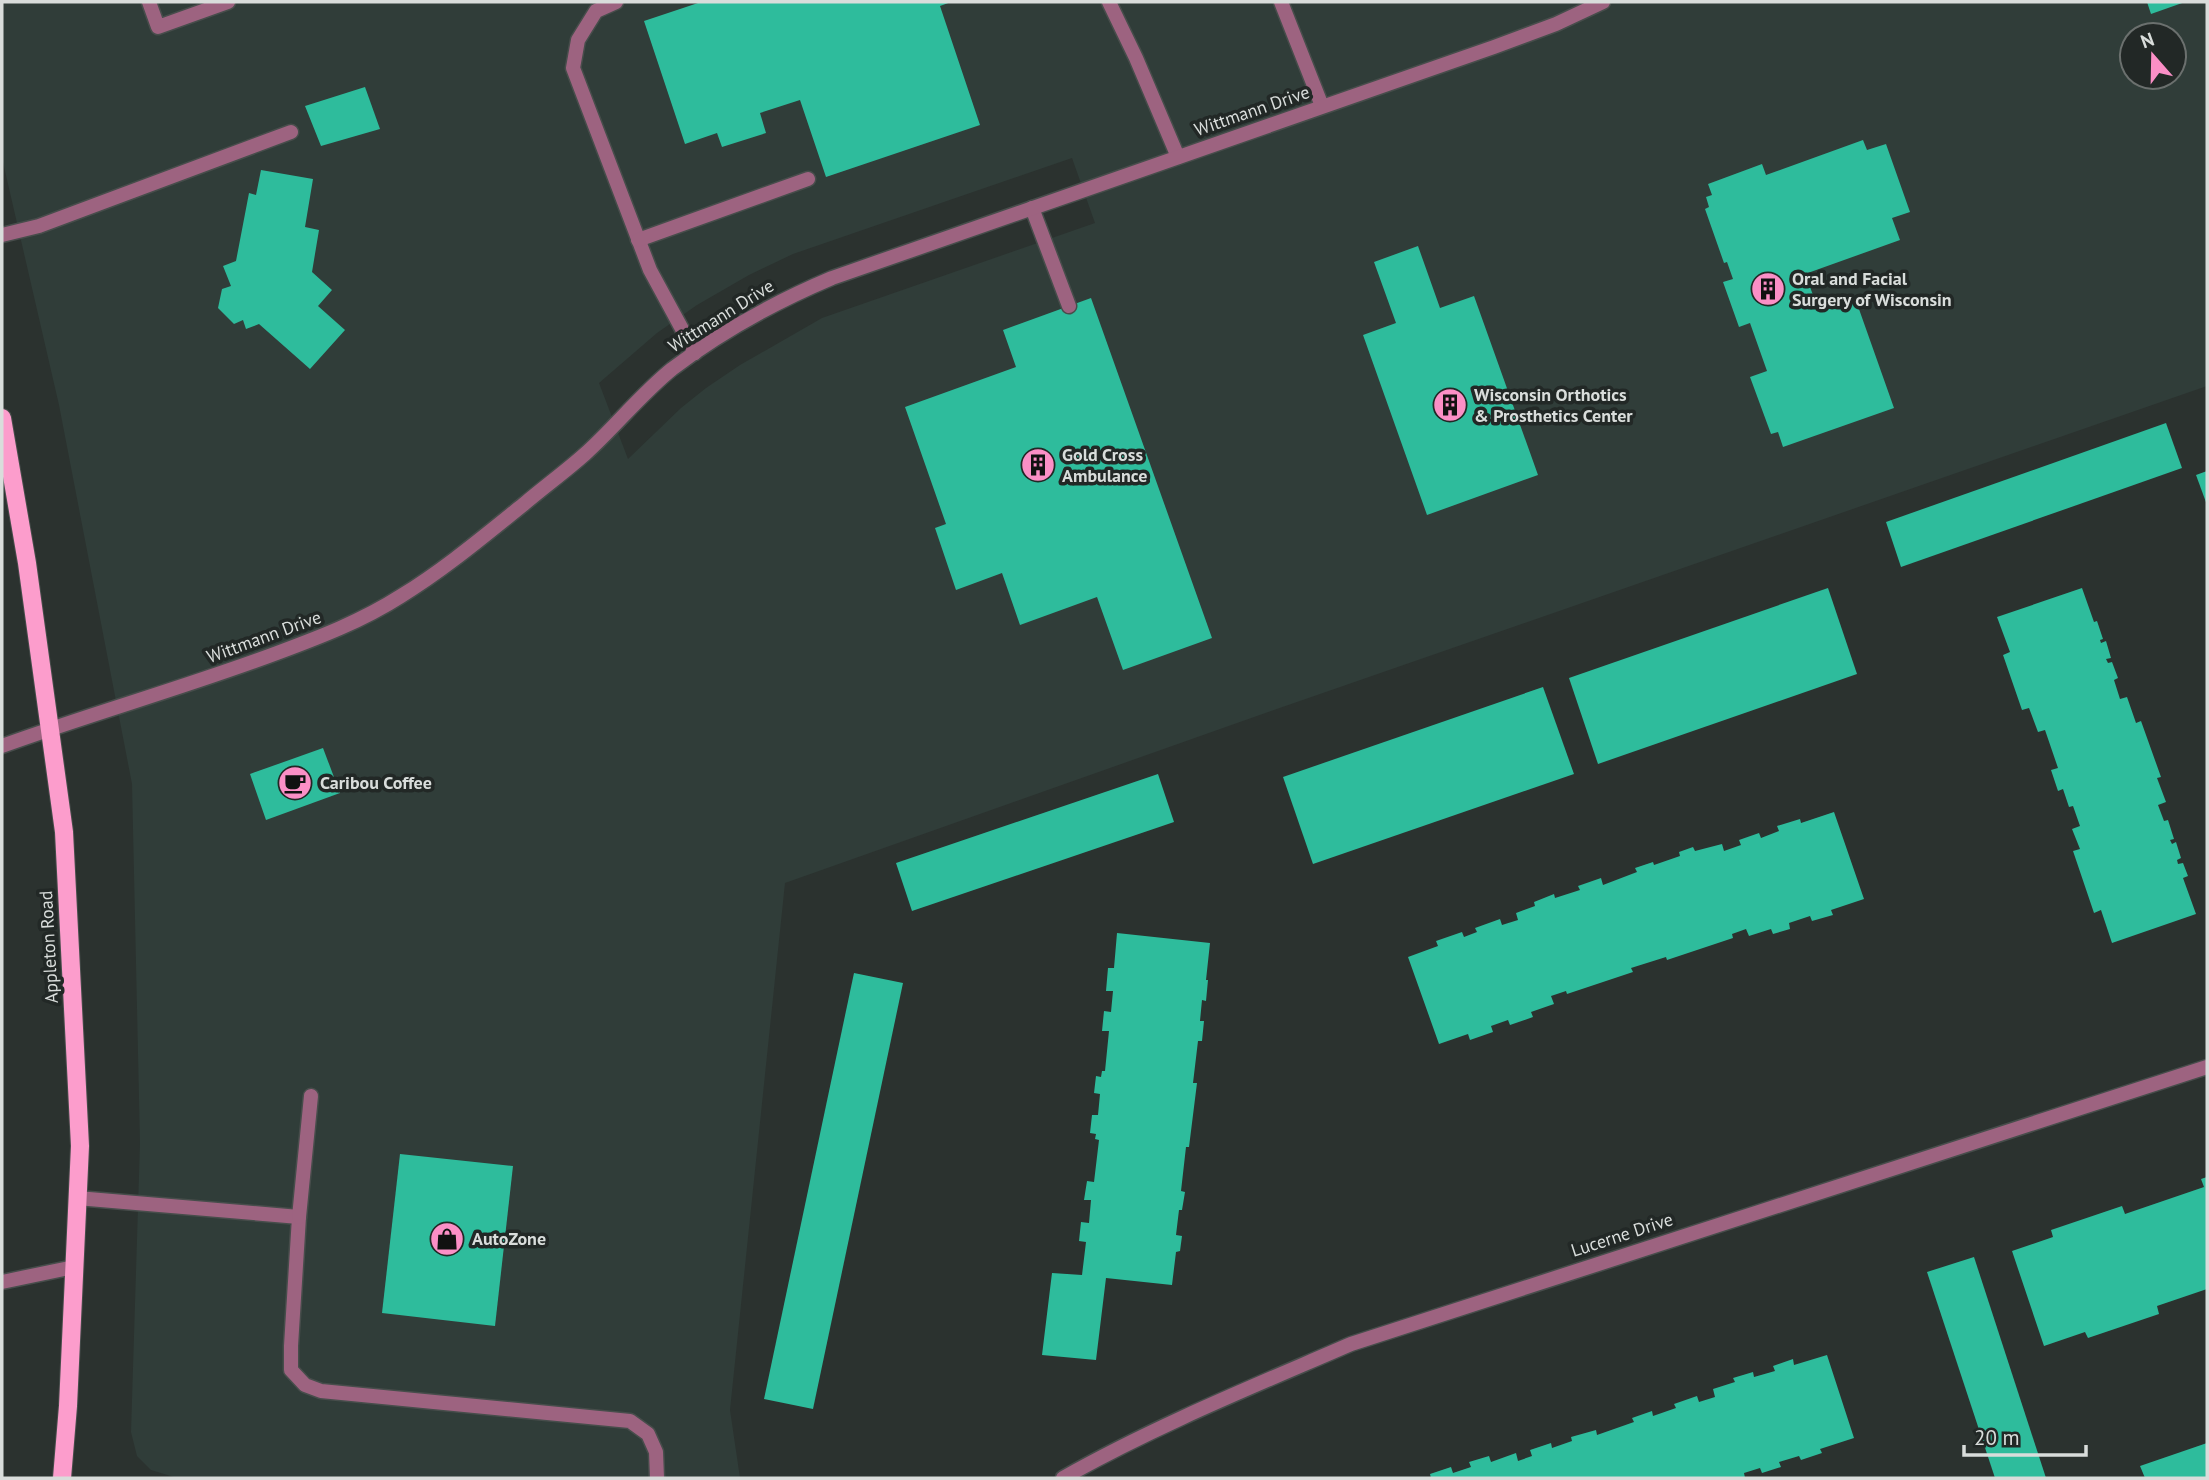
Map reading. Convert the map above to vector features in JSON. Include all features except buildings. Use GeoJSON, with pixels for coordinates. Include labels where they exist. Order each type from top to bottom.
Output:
{"type":"FeatureCollection","features":[{"type":"Feature","properties":{"kind":"main road","name":"Appleton Road"},"geometry":{"type":"LineString","coordinates":[[2,418],[27,564],[64,832],[80,1146],[62,1478]]}},
{"type":"Feature","properties":{"kind":"street"},"geometry":{"type":"LineString","coordinates":[[149,2],[158,27],[228,2]]}},
{"type":"Feature","properties":{"kind":"street"},"geometry":{"type":"LineString","coordinates":[[616,2],[596,10],[578,40],[573,68],[650,270],[695,353]]}},
{"type":"Feature","properties":{"kind":"street"},"geometry":{"type":"LineString","coordinates":[[1109,2],[1178,157]]}},
{"type":"Feature","properties":{"kind":"street"},"geometry":{"type":"LineString","coordinates":[[1281,2],[1322,106]]}},
{"type":"Feature","properties":{"kind":"street","name":"Wittmann Drive"},"geometry":{"type":"LineString","coordinates":[[2,746],[223,673],[337,630],[402,596],[455,559],[584,454],[670,371],[714,339],[765,308],[798,292],[1556,24],[1603,2]]}},
{"type":"Feature","properties":{"kind":"street"},"geometry":{"type":"LineString","coordinates":[[2,235],[39,226],[291,132]]}},
{"type":"Feature","properties":{"kind":"street"},"geometry":{"type":"LineString","coordinates":[[638,240],[808,179]]}},
{"type":"Feature","properties":{"kind":"street"},"geometry":{"type":"LineString","coordinates":[[1032,208],[1069,306]]}},
{"type":"Feature","properties":{"kind":"street","name":"Lucerne Drive"},"geometry":{"type":"LineString","coordinates":[[1063,1478],[1227,1398],[1351,1344],[2207,1067]]}},
{"type":"Feature","properties":{"kind":"street"},"geometry":{"type":"LineString","coordinates":[[311,1096],[299,1217],[291,1370],[305,1385],[321,1391],[630,1421],[648,1434],[656,1452],[657,1478]]}},
{"type":"Feature","properties":{"kind":"street"},"geometry":{"type":"LineString","coordinates":[[77,1198],[299,1217]]}},
{"type":"Feature","properties":{"kind":"street"},"geometry":{"type":"LineString","coordinates":[[2,1282],[74,1267]]}},
{"type":"Feature","properties":{"kind":"shaded area"},"geometry":{"type":"Polygon","coordinates":[[[2,2],[2207,2],[2207,386],[785,883],[730,1410],[740,1478],[177,1478],[151,1470],[137,1456],[131,1432],[140,1143],[132,784],[59,405],[2,158],[2,2]],[[1072,158],[793,254],[749,275],[697,305],[657,333],[599,383],[628,459],[706,388],[740,365],[822,318],[1095,223],[1072,158]]]}},
{"type":"Feature","properties":{"kind":"place","name":"Oral and Facial Surgery of Wisconsin"},"geometry":{"type":"Point","coordinates":[1768,289]}},
{"type":"Feature","properties":{"kind":"place","name":"Wisconsin Orthotics & Prosthetics Center"},"geometry":{"type":"Point","coordinates":[1450,405]}},
{"type":"Feature","properties":{"kind":"place","name":"Gold Cross Ambulance"},"geometry":{"type":"Point","coordinates":[1038,465]}},
{"type":"Feature","properties":{"kind":"place","name":"Caribou Coffee"},"geometry":{"type":"Point","coordinates":[295,783]}},
{"type":"Feature","properties":{"kind":"place","name":"AutoZone"},"geometry":{"type":"Point","coordinates":[447,1239]}}]}
